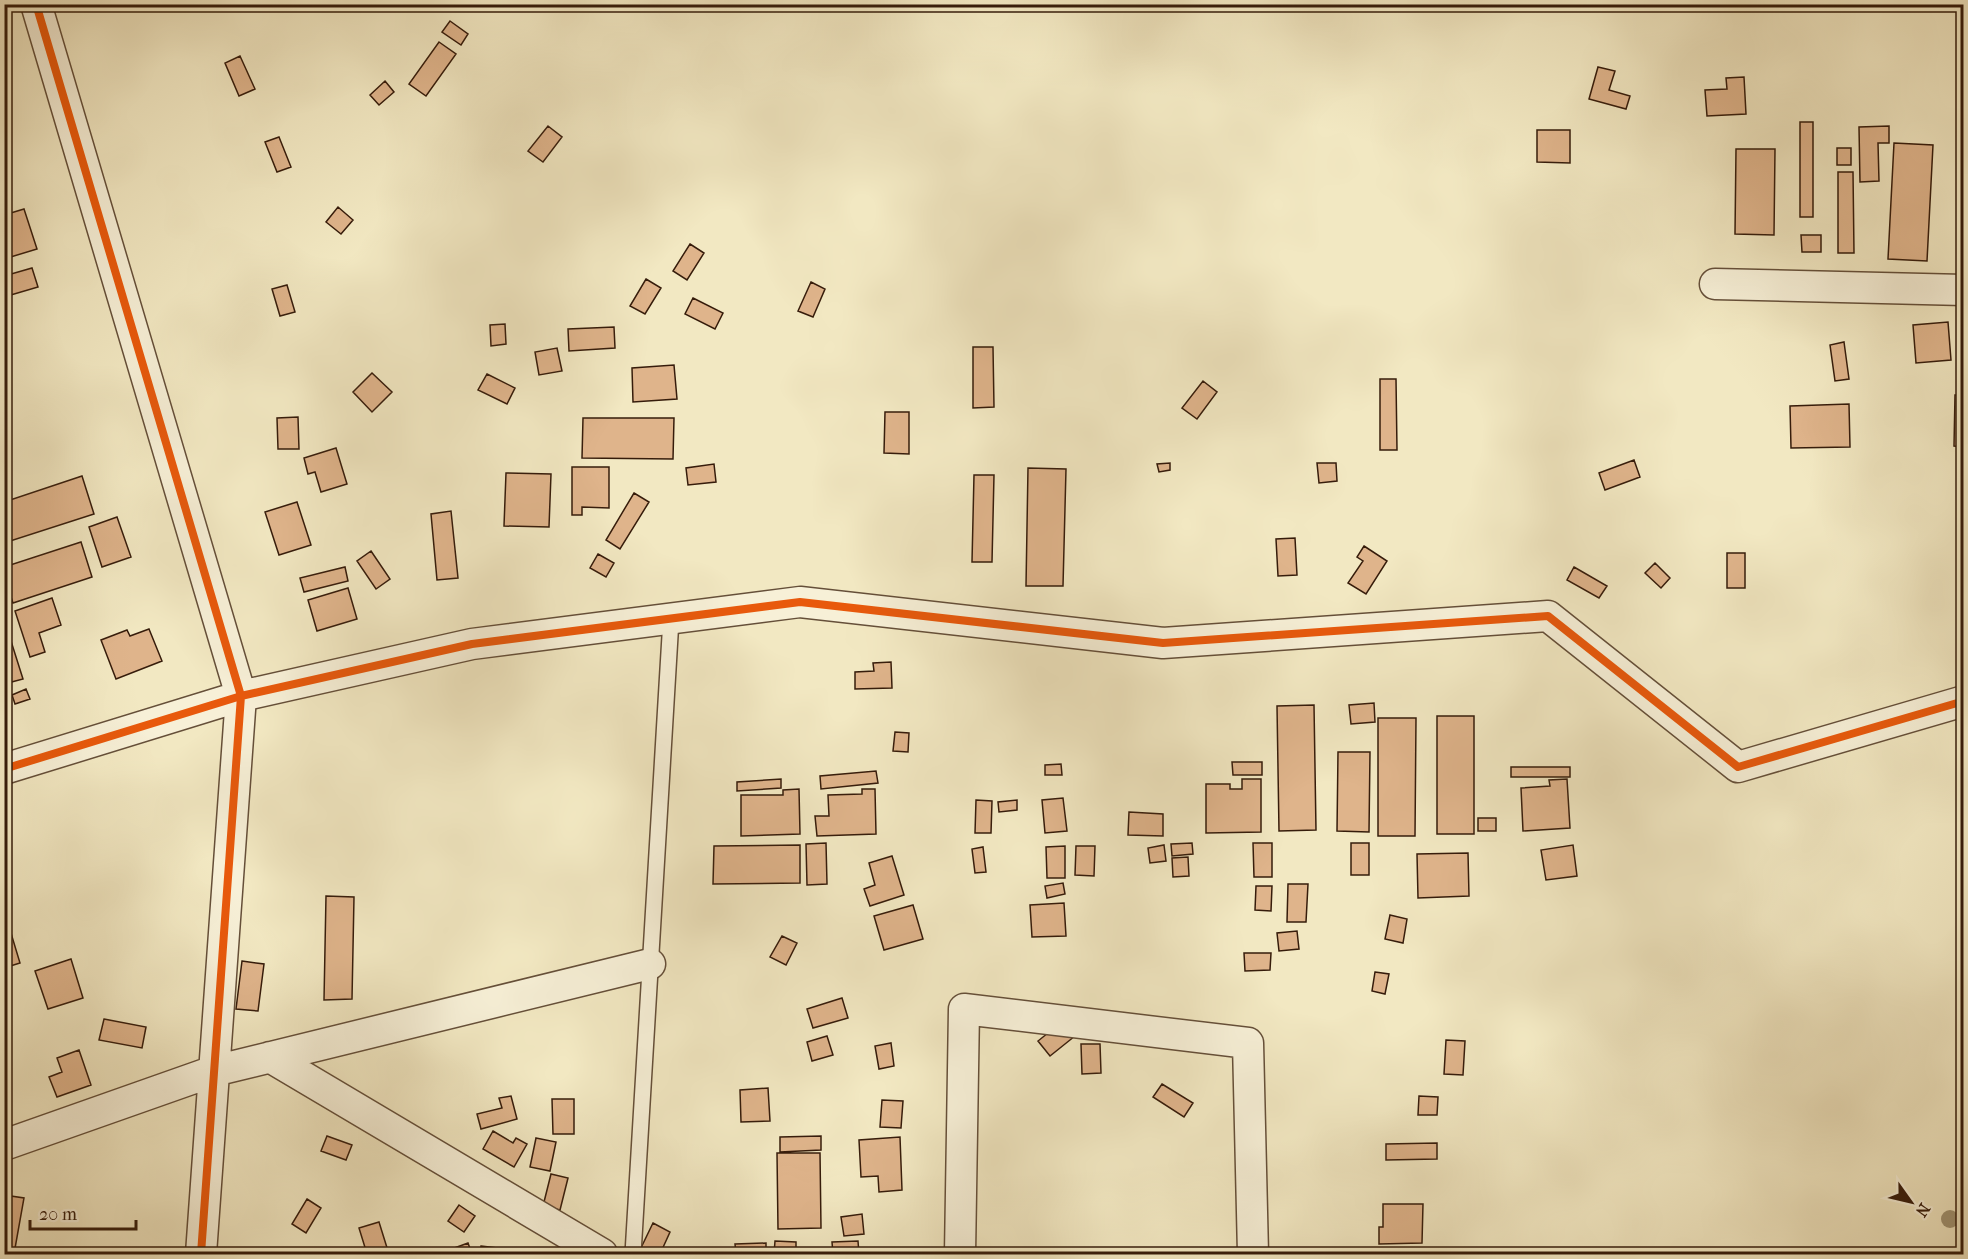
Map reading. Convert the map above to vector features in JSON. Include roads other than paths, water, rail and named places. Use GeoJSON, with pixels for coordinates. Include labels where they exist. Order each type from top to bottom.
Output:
{"type":"FeatureCollection","features":[{"type":"Feature","properties":{"kind":"street"},"geometry":{"type":"LineString","coordinates":[[36,4],[241,696],[201,1254]]}},
{"type":"Feature","properties":{"kind":"street"},"geometry":{"type":"LineString","coordinates":[[1715,284],[1964,290]]}},
{"type":"Feature","properties":{"kind":"street"},"geometry":{"type":"LineString","coordinates":[[4,769],[241,696],[472,644],[800,602],[1163,643],[1548,616],[1738,767],[1964,701]]}},
{"type":"Feature","properties":{"kind":"street"},"geometry":{"type":"LineString","coordinates":[[4,1145],[214,1071],[650,964]]}},
{"type":"Feature","properties":{"kind":"street"},"geometry":{"type":"LineString","coordinates":[[960,1254],[964,1009],[1248,1043],[1253,1254]]}},
{"type":"Feature","properties":{"kind":"street"},"geometry":{"type":"LineString","coordinates":[[270,1058],[602,1254]]}},
{"type":"Feature","properties":{"kind":"lane"},"geometry":{"type":"LineString","coordinates":[[633,1254],[671,619]]}}]}
